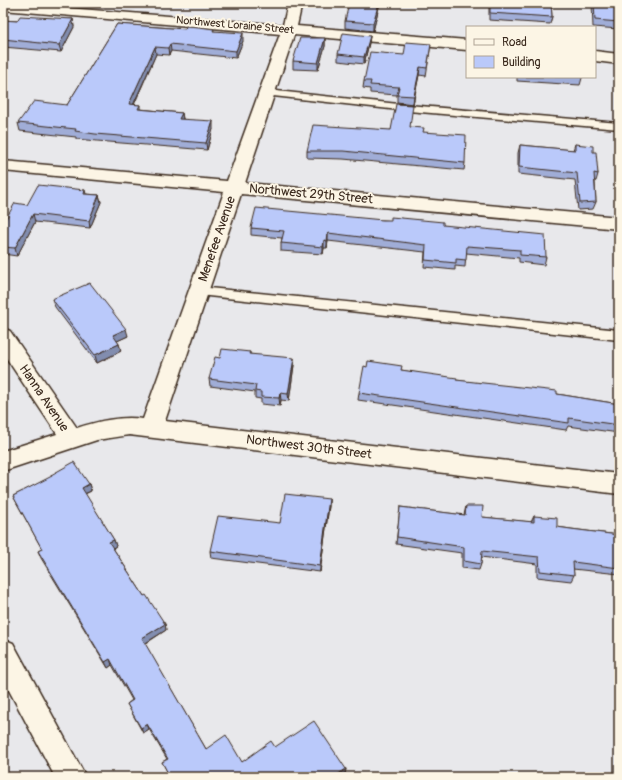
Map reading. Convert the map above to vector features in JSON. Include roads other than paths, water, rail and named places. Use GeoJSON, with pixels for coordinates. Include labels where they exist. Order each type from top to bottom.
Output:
{"type":"FeatureCollection","features":[{"type":"Feature","properties":{"kind":"street","name":"Menefee Avenue"},"geometry":{"type":"LineString","coordinates":[[151,428],[267,94],[289,29],[295,3]]}},
{"type":"Feature","properties":{"kind":"street","name":"Northwest Loraine Street"},"geometry":{"type":"LineString","coordinates":[[3,6],[466,45]]}},
{"type":"Feature","properties":{"kind":"street"},"geometry":{"type":"LineString","coordinates":[[596,56],[619,58]]}},
{"type":"Feature","properties":{"kind":"street","name":"Northwest 29th Street"},"geometry":{"type":"LineString","coordinates":[[3,166],[619,223]]}},
{"type":"Feature","properties":{"kind":"street","name":"Hanna Avenue"},"geometry":{"type":"LineString","coordinates":[[3,336],[72,439]]}},
{"type":"Feature","properties":{"kind":"street","name":"Northwest 30th Street"},"geometry":{"type":"LineString","coordinates":[[3,461],[97,431],[129,426],[619,484]]}},
{"type":"Feature","properties":{"kind":"street"},"geometry":{"type":"LineString","coordinates":[[3,652],[71,777]]}},
{"type":"Feature","properties":{"kind":"lane"},"geometry":{"type":"LineString","coordinates":[[267,94],[619,126]]}},
{"type":"Feature","properties":{"kind":"lane"},"geometry":{"type":"LineString","coordinates":[[199,291],[619,335]]}}]}
